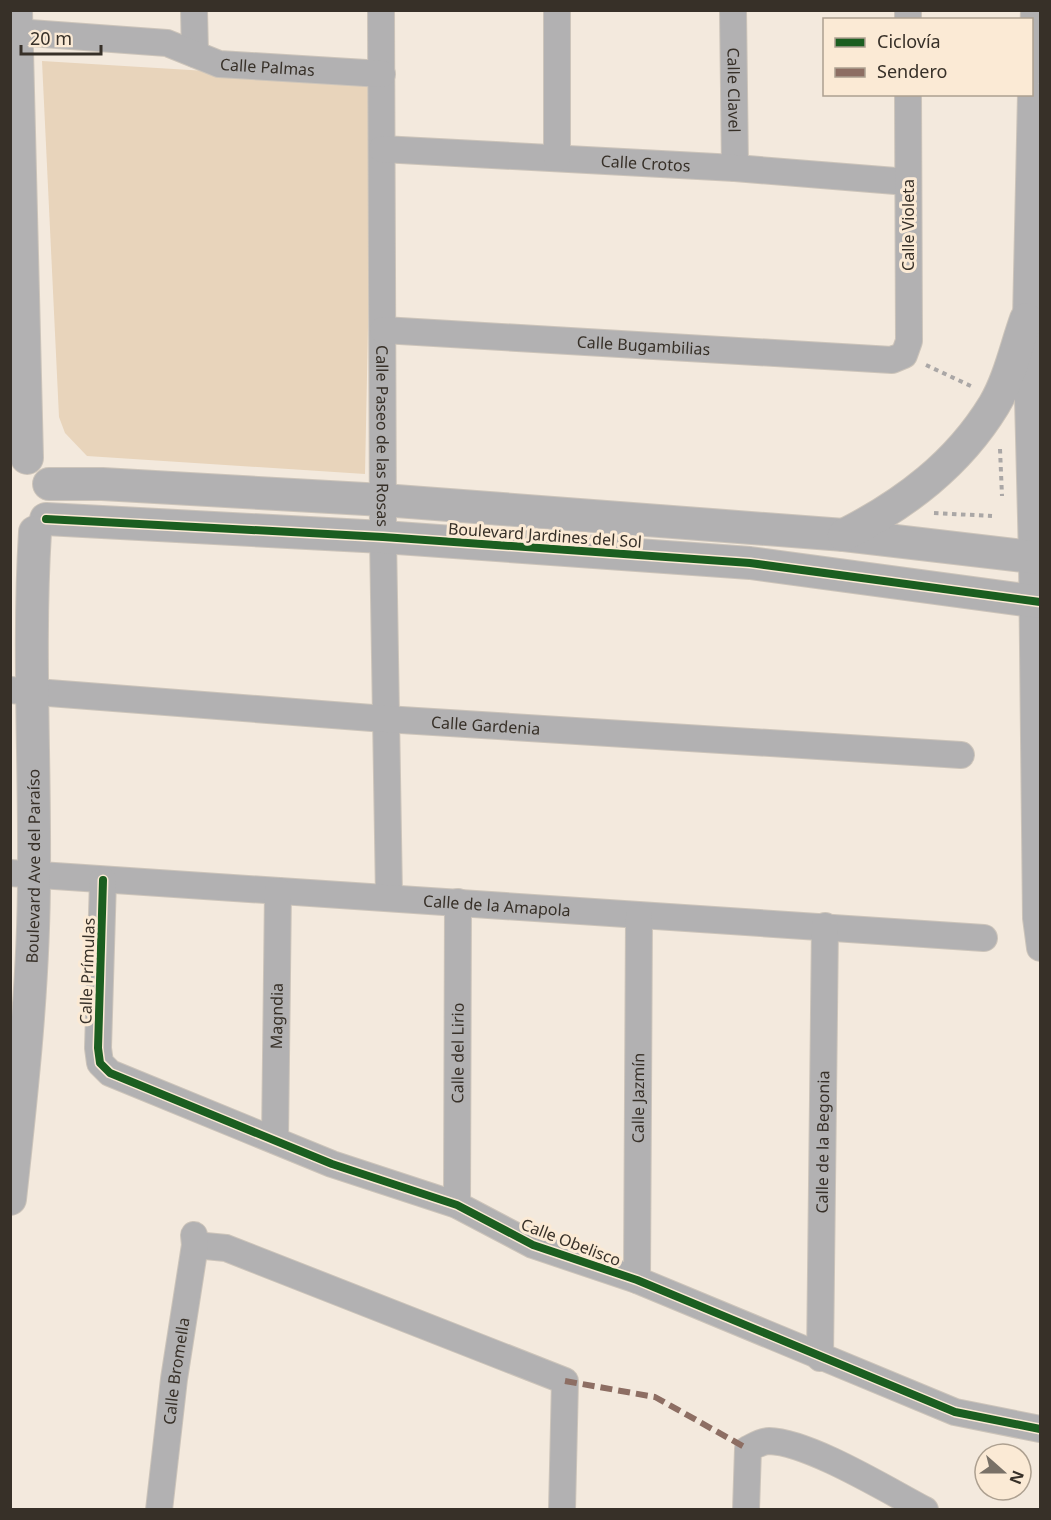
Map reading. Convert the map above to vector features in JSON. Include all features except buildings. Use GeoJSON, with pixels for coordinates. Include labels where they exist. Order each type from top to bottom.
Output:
{"type":"FeatureCollection","features":[{"type":"Feature","properties":{"kind":"street"},"geometry":{"type":"LineString","coordinates":[[194,10],[195,54]]}},
{"type":"Feature","properties":{"kind":"street","name":"Calle Paseo de las Rosas"},"geometry":{"type":"LineString","coordinates":[[381,10],[383,537],[389,896]]}},
{"type":"Feature","properties":{"kind":"street"},"geometry":{"type":"LineString","coordinates":[[557,10],[557,158]]}},
{"type":"Feature","properties":{"kind":"street","name":"Calle Clavel"},"geometry":{"type":"LineString","coordinates":[[733,10],[735,168]]}},
{"type":"Feature","properties":{"kind":"street"},"geometry":{"type":"LineString","coordinates":[[1033,41],[1034,10]]}},
{"type":"Feature","properties":{"kind":"street"},"geometry":{"type":"LineString","coordinates":[[16,21],[19,456],[40,469],[49,484]]}},
{"type":"Feature","properties":{"kind":"street","name":"Calle Palmas"},"geometry":{"type":"LineString","coordinates":[[16,21],[167,43],[219,64],[381,74]]}},
{"type":"Feature","properties":{"kind":"street","name":"Calle Violeta"},"geometry":{"type":"LineString","coordinates":[[904,355],[909,341],[908,96]]}},
{"type":"Feature","properties":{"kind":"street"},"geometry":{"type":"LineString","coordinates":[[1031,96],[1026,320],[1036,558],[1036,918],[1041,948]]}},
{"type":"Feature","properties":{"kind":"street","name":"Calle Crotos"},"geometry":{"type":"LineString","coordinates":[[382,149],[735,168],[908,182]]}},
{"type":"Feature","properties":{"kind":"street"},"geometry":{"type":"LineString","coordinates":[[844,535],[889,511],[915,493],[960,453],[995,403],[1026,320]]}},
{"type":"Feature","properties":{"kind":"street","name":"Calle Bugambilias"},"geometry":{"type":"LineString","coordinates":[[383,330],[892,360],[904,355]]}},
{"type":"Feature","properties":{"kind":"street","name":"Boulevard Jardines del Sol"},"geometry":{"type":"LineString","coordinates":[[49,484],[102,484],[383,500],[844,535],[1036,558]]}},
{"type":"Feature","properties":{"kind":"street","name":"Boulevard Ave del Paraíso"},"geometry":{"type":"LineString","coordinates":[[10,1199],[24,1077],[21,691],[31,531],[51,502],[49,484]]}},
{"type":"Feature","properties":{"kind":"street","name":"Boulevard Jardines del Sol"},"geometry":{"type":"LineString","coordinates":[[31,531],[383,537],[750,563],[1036,601]]}},
{"type":"Feature","properties":{"kind":"street","name":"Calle Gardenia"},"geometry":{"type":"LineString","coordinates":[[21,691],[385,719],[961,755]]}},
{"type":"Feature","properties":{"kind":"street","name":"Calle de la Amapola"},"geometry":{"type":"LineString","coordinates":[[22,874],[389,896],[639,917],[825,926],[984,938]]}},
{"type":"Feature","properties":{"kind":"street","name":"Calle Prímulas"},"geometry":{"type":"LineString","coordinates":[[100,1063],[103,880]]}},
{"type":"Feature","properties":{"kind":"street","name":"Magndia"},"geometry":{"type":"LineString","coordinates":[[275,1140],[278,891]]}},
{"type":"Feature","properties":{"kind":"street","name":"Calle del Lirio"},"geometry":{"type":"LineString","coordinates":[[457,1205],[458,902]]}},
{"type":"Feature","properties":{"kind":"street","name":"Calle Jazmín"},"geometry":{"type":"LineString","coordinates":[[637,1280],[639,917]]}},
{"type":"Feature","properties":{"kind":"street","name":"Calle de la Begonia"},"geometry":{"type":"LineString","coordinates":[[820,1358],[825,926]]}},
{"type":"Feature","properties":{"kind":"street","name":"Calle Obelisco"},"geometry":{"type":"LineString","coordinates":[[100,1063],[110,1073],[332,1164],[457,1205],[533,1245],[637,1280],[820,1358],[955,1412],[1041,1429]]}},
{"type":"Feature","properties":{"kind":"street","name":"Calle Bromella"},"geometry":{"type":"LineString","coordinates":[[159,1509],[174,1379],[195,1240],[226,1248],[565,1381],[562,1509]]}},
{"type":"Feature","properties":{"kind":"street"},"geometry":{"type":"LineString","coordinates":[[746,1509],[747,1449],[766,1440],[825,1458],[926,1509]]}},
{"type":"Feature","properties":{"kind":"shaded area"},"geometry":{"type":"Polygon","coordinates":[[[42,61],[373,81],[365,474],[87,456],[65,433],[59,417],[42,61]]]}},
{"type":"Feature","properties":{"kind":"marked path"},"geometry":{"type":"LineString","coordinates":[[565,1381],[655,1397],[748,1449]]}},
{"type":"Feature","properties":{"kind":"cycle path"},"geometry":{"type":"LineString","coordinates":[[46,519],[383,537],[750,563],[1040,602]]}},
{"type":"Feature","properties":{"kind":"cycle path"},"geometry":{"type":"LineString","coordinates":[[103,880],[98,1048],[100,1063],[110,1073],[332,1164],[457,1205],[533,1245],[637,1280],[955,1412],[1040,1429]]}}]}
